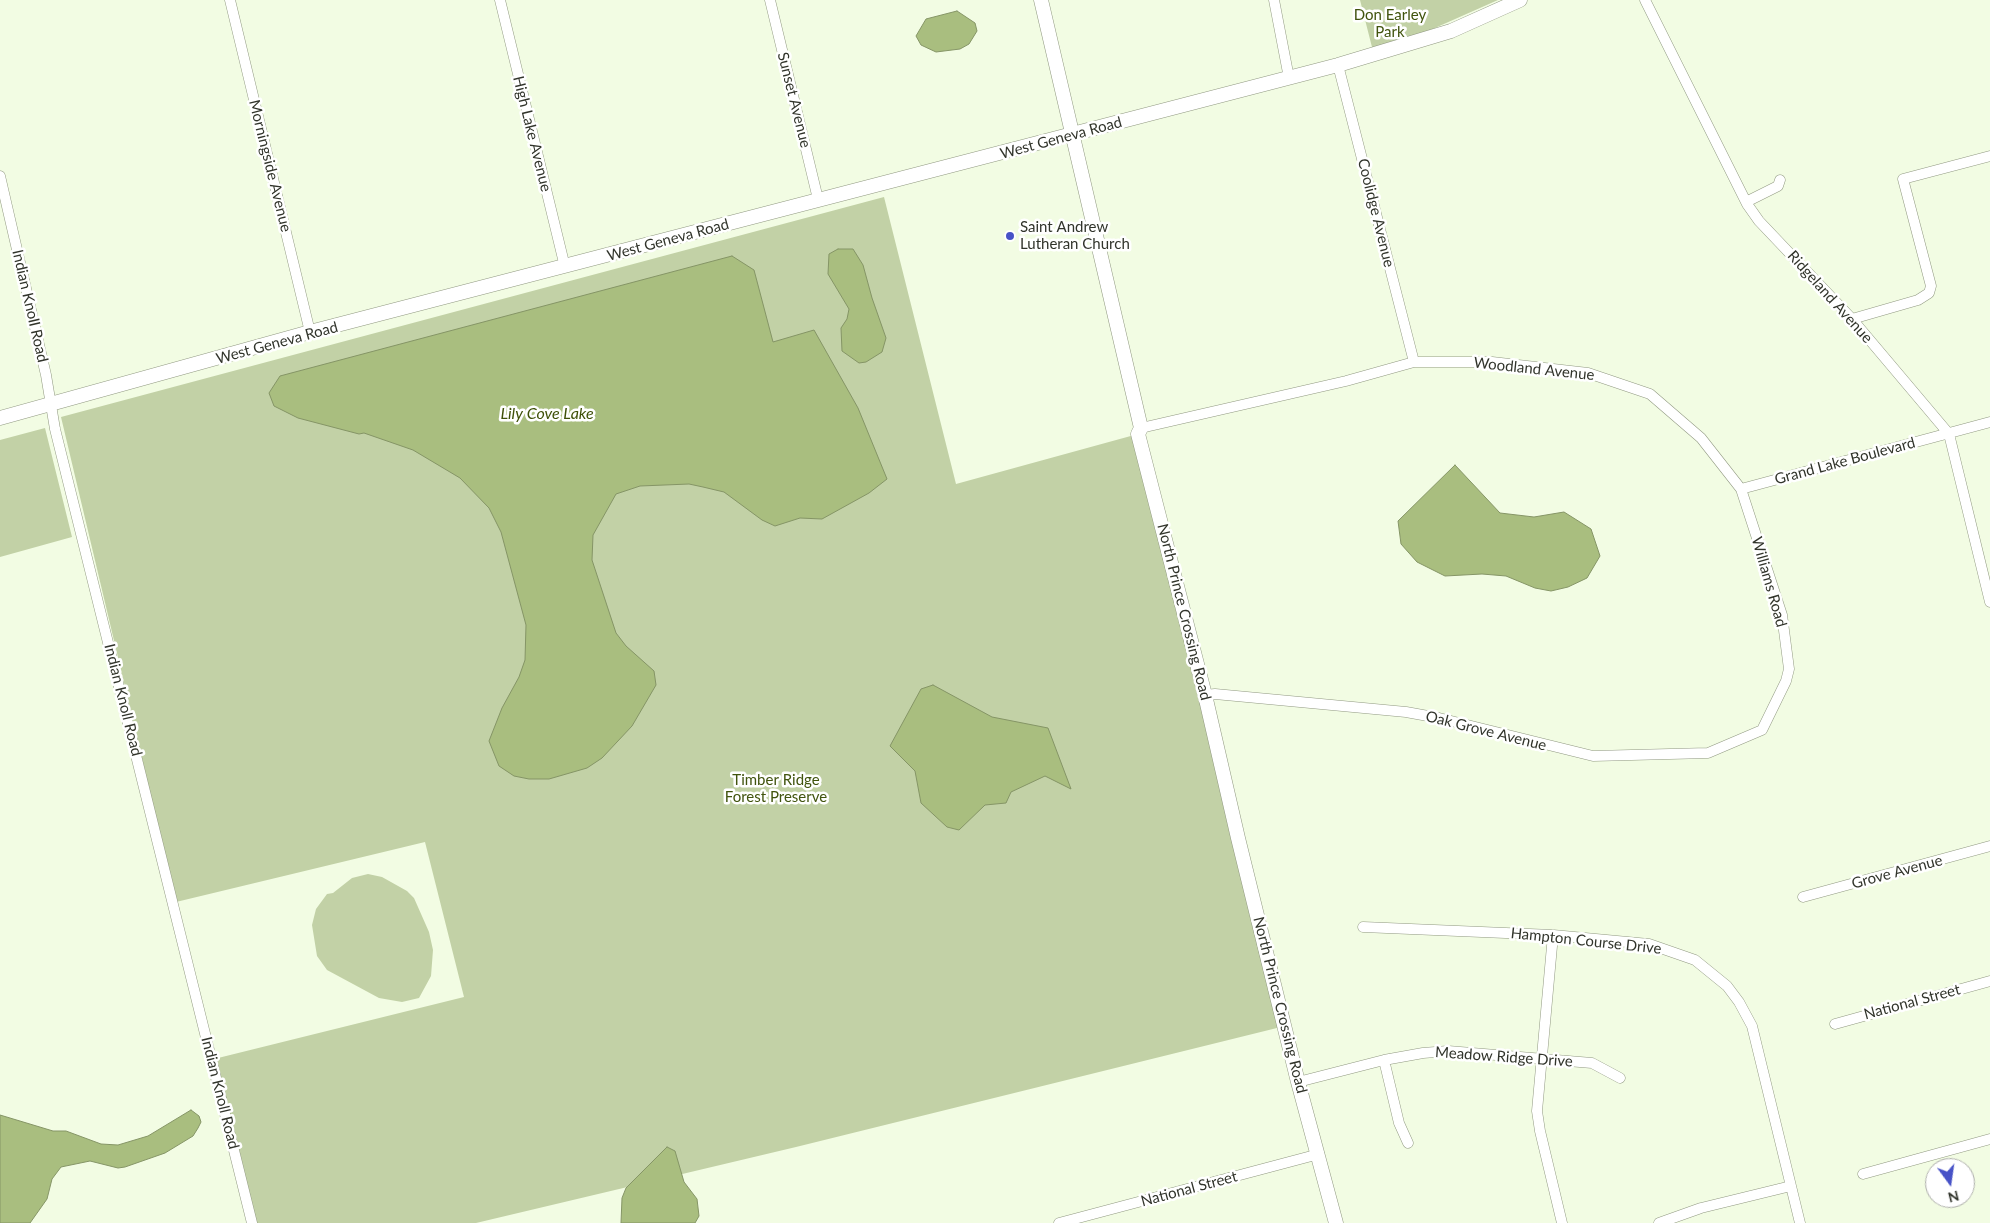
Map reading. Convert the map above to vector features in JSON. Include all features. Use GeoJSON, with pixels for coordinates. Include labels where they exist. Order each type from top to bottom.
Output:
{"type":"FeatureCollection","features":[{"type":"Feature","properties":{"kind":"main road","name":"North Prince Crossing Road"},"geometry":{"type":"LineString","coordinates":[[1040,0],[1141,428],[1138,434],[1205,695],[1298,1082],[1319,1154],[1336,1223]]}},
{"type":"Feature","properties":{"kind":"main road","name":"West Geneva Road"},"geometry":{"type":"LineString","coordinates":[[0,418],[310,332],[565,267],[818,199],[1072,136],[1338,65],[1451,31],[1520,0]]}},
{"type":"Feature","properties":{"kind":"street","name":"Morningside Avenue"},"geometry":{"type":"LineString","coordinates":[[230,0],[310,332]]}},
{"type":"Feature","properties":{"kind":"street","name":"High Lake Avenue"},"geometry":{"type":"LineString","coordinates":[[500,0],[565,267]]}},
{"type":"Feature","properties":{"kind":"street","name":"Sunset Avenue"},"geometry":{"type":"LineString","coordinates":[[770,0],[818,199]]}},
{"type":"Feature","properties":{"kind":"street"},"geometry":{"type":"LineString","coordinates":[[1274,0],[1289,78]]}},
{"type":"Feature","properties":{"kind":"street","name":"Ridgeland Avenue"},"geometry":{"type":"LineString","coordinates":[[1645,0],[1746,202],[1760,221],[1852,319],[1949,434],[1990,602]]}},
{"type":"Feature","properties":{"kind":"street","name":"Coolidge Avenue"},"geometry":{"type":"LineString","coordinates":[[1338,65],[1414,362]]}},
{"type":"Feature","properties":{"kind":"street"},"geometry":{"type":"LineString","coordinates":[[1852,319],[1918,300],[1929,293],[1931,286],[1904,179],[1990,156]]}},
{"type":"Feature","properties":{"kind":"street","name":"Indian Knoll Road"},"geometry":{"type":"LineString","coordinates":[[0,176],[51,404],[252,1223]]}},
{"type":"Feature","properties":{"kind":"street"},"geometry":{"type":"LineString","coordinates":[[1746,202],[1778,186],[1780,180]]}},
{"type":"Feature","properties":{"kind":"street","name":"Woodland Avenue"},"geometry":{"type":"LineString","coordinates":[[1141,428],[1346,381],[1414,362],[1492,362],[1588,373],[1650,394],[1701,438],[1740,489]]}},
{"type":"Feature","properties":{"kind":"street","name":"Grand Lake Boulevard"},"geometry":{"type":"LineString","coordinates":[[1740,489],[1990,422]]}},
{"type":"Feature","properties":{"kind":"street","name":"Williams Road"},"geometry":{"type":"LineString","coordinates":[[1740,489],[1782,615],[1789,669],[1786,681],[1762,730]]}},
{"type":"Feature","properties":{"kind":"street","name":"Oak Grove Avenue"},"geometry":{"type":"LineString","coordinates":[[1205,695],[1215,694],[1406,712],[1439,718],[1593,756],[1708,753],[1762,730]]}},
{"type":"Feature","properties":{"kind":"street","name":"Grove Avenue"},"geometry":{"type":"LineString","coordinates":[[1803,897],[1990,846]]}},
{"type":"Feature","properties":{"kind":"street","name":"Hampton Course Drive"},"geometry":{"type":"LineString","coordinates":[[1363,927],[1553,935],[1661,947],[1695,960],[1727,986],[1739,1002],[1752,1026],[1800,1223]]}},
{"type":"Feature","properties":{"kind":"street"},"geometry":{"type":"LineString","coordinates":[[1553,935],[1538,1100],[1538,1120],[1562,1223]]}},
{"type":"Feature","properties":{"kind":"street","name":"National Street"},"geometry":{"type":"LineString","coordinates":[[1835,1024],[1990,981]]}},
{"type":"Feature","properties":{"kind":"street","name":"Meadow Ridge Drive"},"geometry":{"type":"LineString","coordinates":[[1298,1082],[1384,1060],[1423,1053],[1448,1051],[1592,1063],[1620,1078]]}},
{"type":"Feature","properties":{"kind":"street"},"geometry":{"type":"LineString","coordinates":[[1384,1060],[1399,1123],[1408,1143]]}},
{"type":"Feature","properties":{"kind":"street"},"geometry":{"type":"LineString","coordinates":[[1863,1174],[1990,1139]]}},
{"type":"Feature","properties":{"kind":"street","name":"National Street"},"geometry":{"type":"LineString","coordinates":[[1059,1223],[1319,1154]]}},
{"type":"Feature","properties":{"kind":"street"},"geometry":{"type":"LineString","coordinates":[[1660,1223],[1701,1208],[1791,1186]]}},
{"type":"Feature","properties":{"kind":"green space","name":"Don Earley Park"},"geometry":{"type":"Polygon","coordinates":[[[1360,0],[1498,0],[1374,55],[1360,0]]]}},
{"type":"Feature","properties":{"kind":"green space","name":"Timber Ridge Forest Preserve"},"geometry":{"type":"Polygon","coordinates":[[[884,197],[956,484],[1138,434],[1285,1026],[796,1147],[476,1223],[254,1223],[214,1059],[464,997],[425,842],[176,902],[61,417],[884,197]]]}},
{"type":"Feature","properties":{"kind":"green space"},"geometry":{"type":"Polygon","coordinates":[[[45,428],[72,537],[0,557],[0,440],[45,428]]]}},
{"type":"Feature","properties":{"kind":"green space"},"geometry":{"type":"Polygon","coordinates":[[[368,874],[382,877],[407,891],[414,898],[429,932],[433,950],[431,976],[419,998],[402,1002],[379,998],[327,970],[317,956],[312,925],[316,909],[327,894],[333,893],[352,878],[368,874]]]}},
{"type":"Feature","properties":{"kind":"water"},"geometry":{"type":"Polygon","coordinates":[[[957,11],[975,23],[977,31],[969,44],[960,49],[936,52],[921,45],[916,36],[926,19],[957,11]]]}},
{"type":"Feature","properties":{"kind":"water"},"geometry":{"type":"Polygon","coordinates":[[[838,249],[853,249],[863,265],[886,338],[882,352],[866,362],[859,363],[842,351],[841,328],[847,319],[849,309],[828,274],[829,254],[838,249]]]}},
{"type":"Feature","properties":{"kind":"water","name":"Lily Cove Lake"},"geometry":{"type":"Polygon","coordinates":[[[732,256],[754,270],[773,342],[814,330],[858,408],[887,479],[869,493],[822,519],[800,518],[775,526],[762,520],[724,492],[689,484],[640,486],[616,494],[593,535],[592,560],[616,633],[626,646],[654,671],[656,685],[632,726],[602,758],[587,768],[549,779],[529,779],[514,776],[499,766],[489,741],[502,708],[519,677],[525,660],[526,625],[501,532],[489,508],[460,478],[413,450],[364,433],[359,434],[298,418],[274,406],[269,393],[280,376],[732,256]]]}},
{"type":"Feature","properties":{"kind":"water"},"geometry":{"type":"Polygon","coordinates":[[[1455,465],[1500,513],[1534,517],[1564,512],[1591,529],[1600,556],[1587,578],[1568,587],[1551,591],[1535,588],[1506,576],[1482,574],[1445,576],[1417,562],[1401,544],[1398,521],[1455,465]]]}},
{"type":"Feature","properties":{"kind":"water"},"geometry":{"type":"Polygon","coordinates":[[[933,685],[992,717],[1048,728],[1071,789],[1045,776],[1011,792],[1006,803],[985,805],[959,830],[947,827],[921,803],[915,771],[890,746],[921,689],[933,685]]]}},
{"type":"Feature","properties":{"kind":"water"},"geometry":{"type":"Polygon","coordinates":[[[191,1110],[199,1116],[201,1122],[198,1128],[193,1136],[165,1153],[118,1168],[90,1161],[61,1167],[52,1179],[47,1199],[30,1223],[0,1223],[0,1115],[53,1131],[66,1131],[101,1144],[118,1145],[148,1136],[191,1110]]]}},
{"type":"Feature","properties":{"kind":"water"},"geometry":{"type":"Polygon","coordinates":[[[667,1147],[675,1151],[684,1182],[697,1199],[699,1216],[695,1223],[621,1223],[622,1198],[626,1188],[667,1147]]]}},
{"type":"Feature","properties":{"kind":"place","name":"Saint Andrew Lutheran Church"},"geometry":{"type":"Point","coordinates":[1010,236]}}]}
